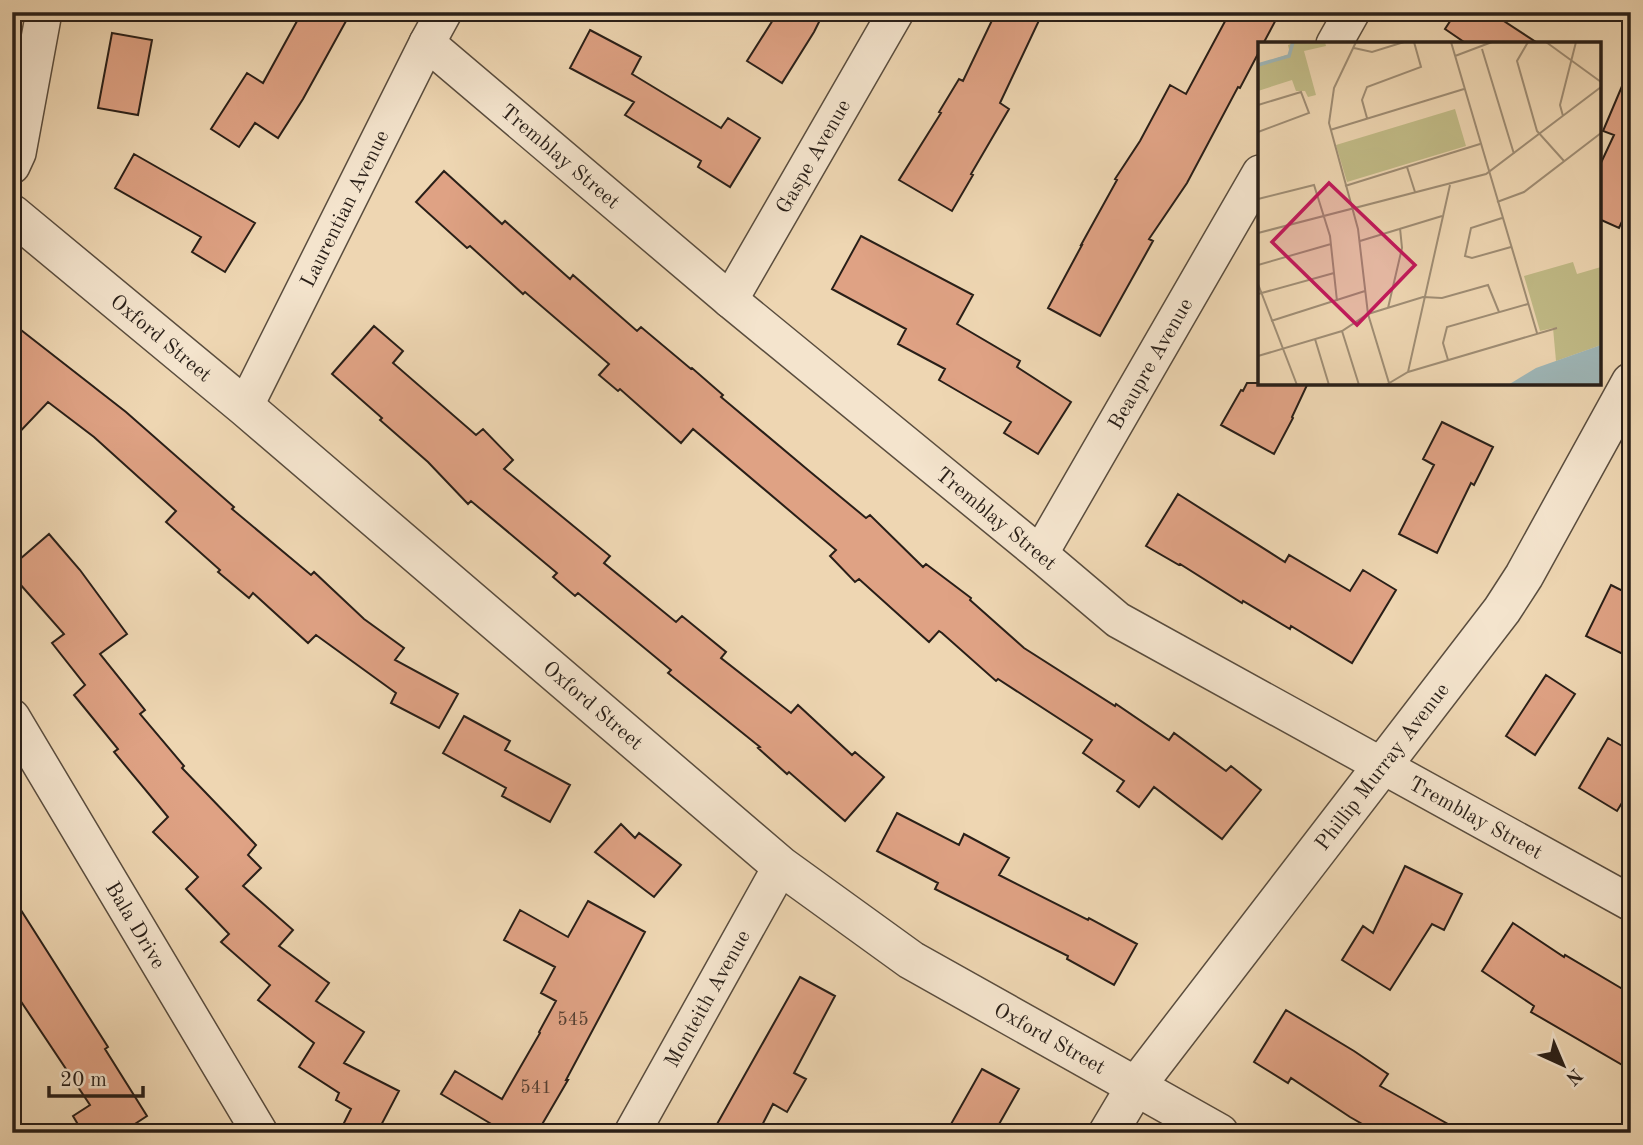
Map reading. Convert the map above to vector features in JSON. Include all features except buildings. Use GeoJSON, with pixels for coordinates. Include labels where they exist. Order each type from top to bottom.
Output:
{"type":"FeatureCollection","features":[{"type":"Feature","properties":{"kind":"street"},"geometry":{"type":"LineString","coordinates":[[12,166],[18,153],[44,12]]}},
{"type":"Feature","properties":{"kind":"street","name":"Laurentian Avenue"},"geometry":{"type":"LineString","coordinates":[[246,407],[444,12]]}},
{"type":"Feature","properties":{"kind":"street","name":"Gaspe Avenue"},"geometry":{"type":"LineString","coordinates":[[730,300],[896,12]]}},
{"type":"Feature","properties":{"kind":"street"},"geometry":{"type":"LineString","coordinates":[[1335,42],[1352,12]]}},
{"type":"Feature","properties":{"kind":"street","name":"Tremblay Street"},"geometry":{"type":"LineString","coordinates":[[427,43],[730,300],[1118,620],[1631,903]]}},
{"type":"Feature","properties":{"kind":"street","name":"Beaupre Avenue"},"geometry":{"type":"LineString","coordinates":[[1040,554],[1258,176]]}},
{"type":"Feature","properties":{"kind":"street","name":"Oxford Street"},"geometry":{"type":"LineString","coordinates":[[12,214],[246,407],[781,866],[911,960],[1219,1133]]}},
{"type":"Feature","properties":{"kind":"street","name":"Phillip Murray Avenue"},"geometry":{"type":"LineString","coordinates":[[1108,1133],[1136,1086],[1472,650],[1524,576],[1631,383]]}},
{"type":"Feature","properties":{"kind":"street","name":"Bala Drive"},"geometry":{"type":"LineString","coordinates":[[12,717],[260,1133]]}},
{"type":"Feature","properties":{"kind":"street","name":"Monteith Avenue"},"geometry":{"type":"LineString","coordinates":[[632,1133],[781,866]]}}]}
